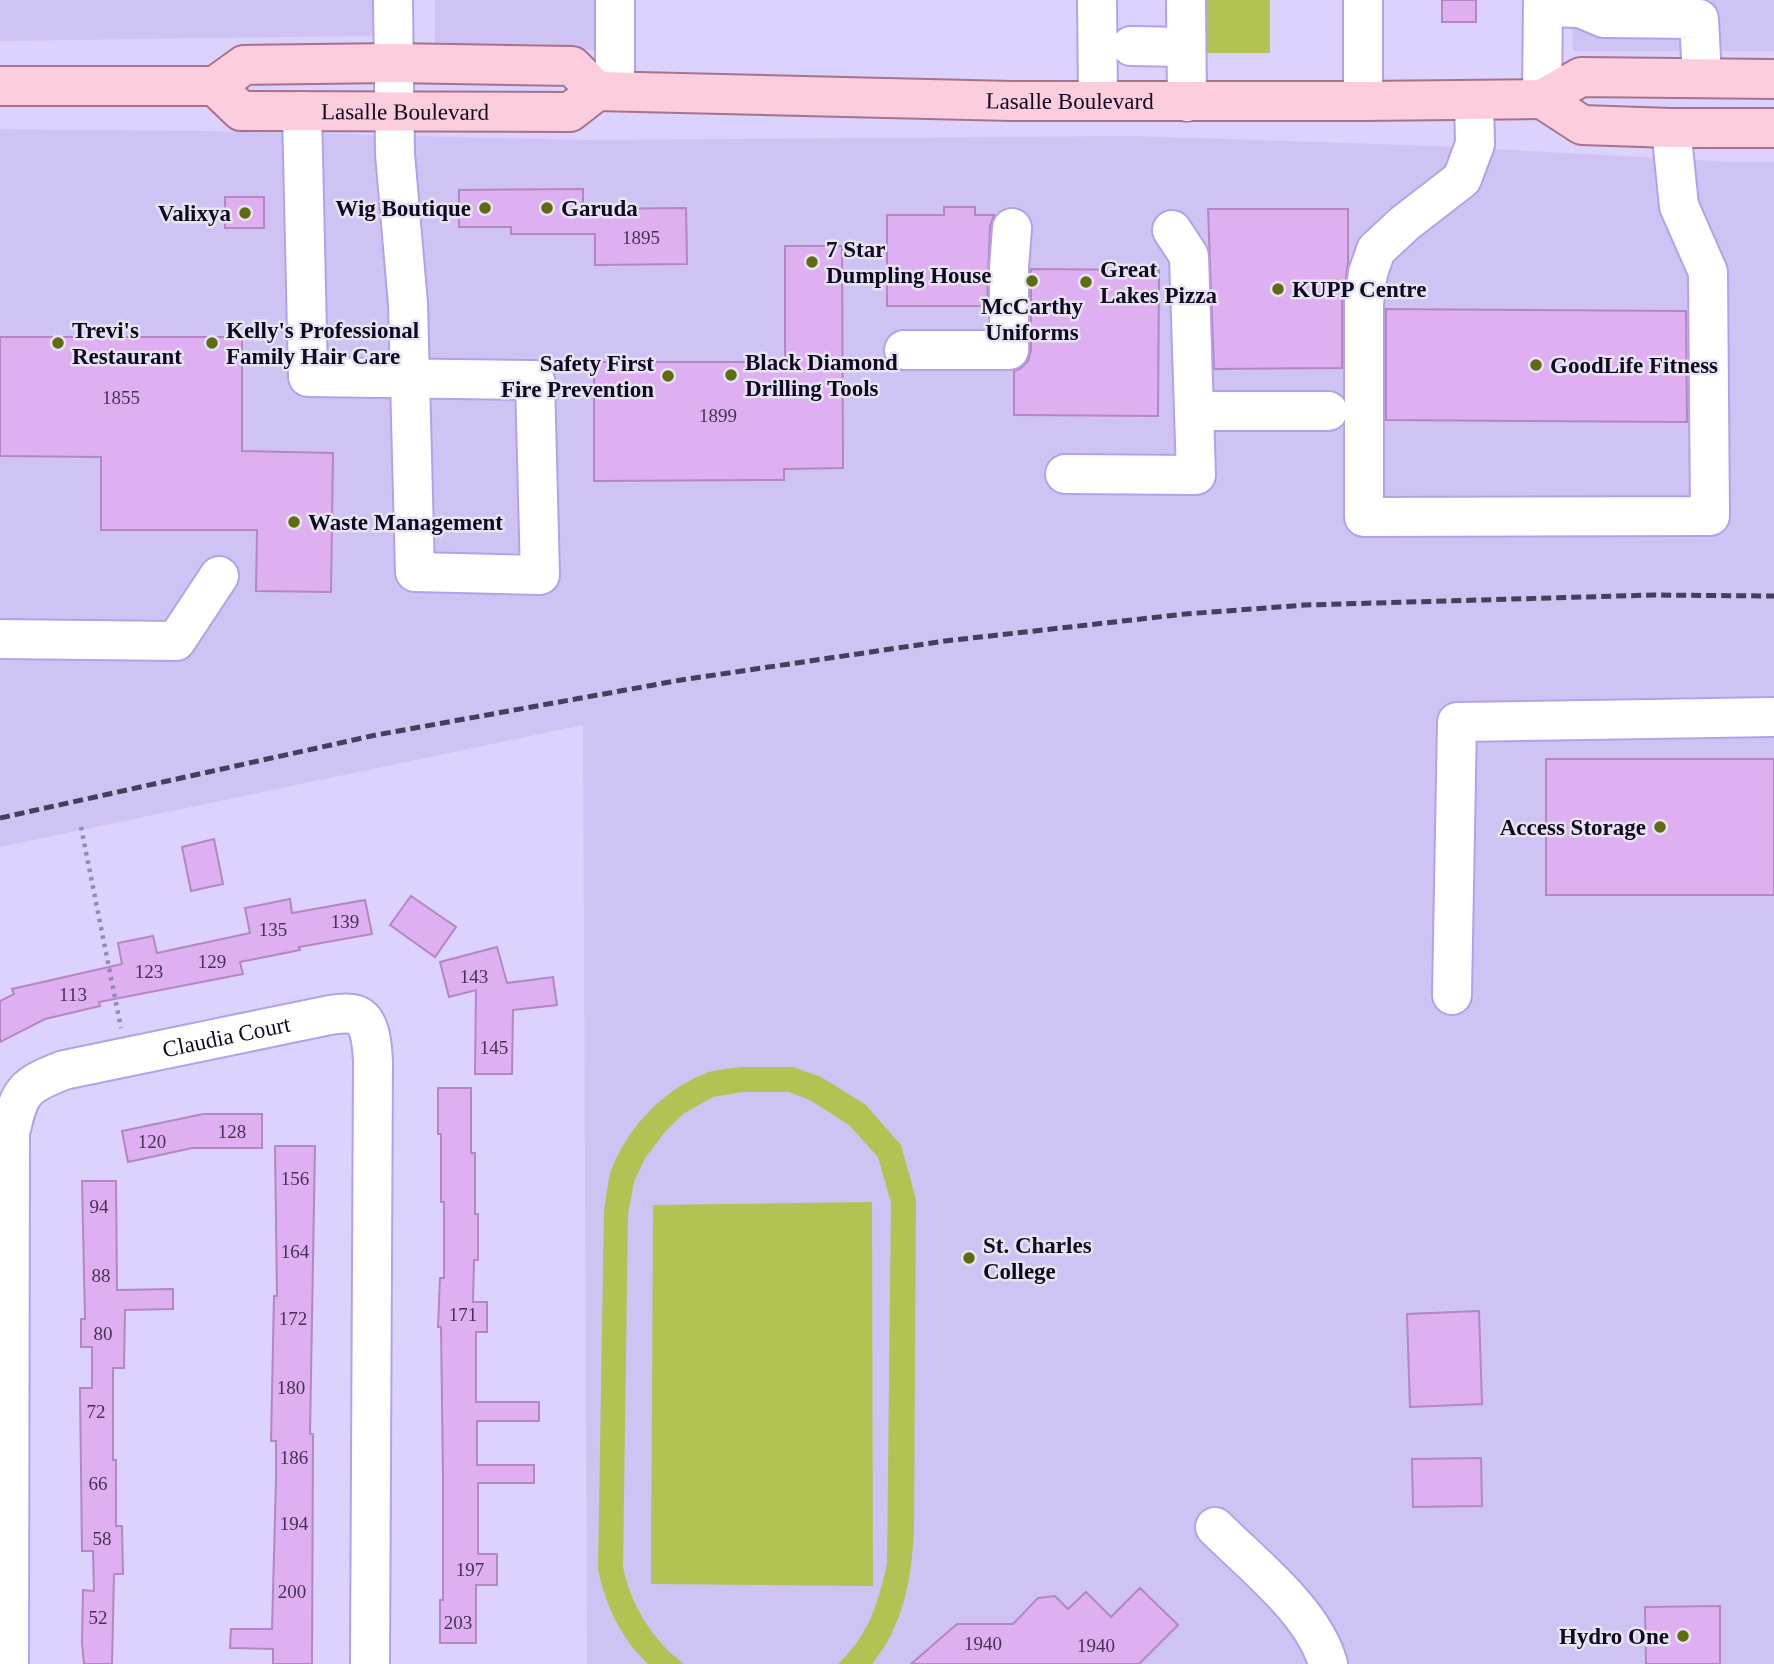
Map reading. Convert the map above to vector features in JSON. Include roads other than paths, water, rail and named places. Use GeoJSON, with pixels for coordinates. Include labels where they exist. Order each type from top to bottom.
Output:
{"type":"FeatureCollection","features":[{"type":"Feature","properties":{"kind":"main road","name":"Lasalle Boulevard"},"geometry":{"type":"LineString","coordinates":[[606,91],[572,66],[393,63],[244,65],[215,86],[241,111],[570,113],[606,91],[865,99],[1186,102],[1474,100],[1542,99],[1581,77],[1774,79]]}},
{"type":"Feature","properties":{"kind":"main road"},"geometry":{"type":"LineString","coordinates":[[0,86],[215,86]]}},
{"type":"Feature","properties":{"kind":"main road"},"geometry":{"type":"LineString","coordinates":[[1542,99],[1582,125],[1774,128]]}},
{"type":"Feature","properties":{"kind":"street"},"geometry":{"type":"LineString","coordinates":[[302,111],[308,377],[409,377],[535,380],[540,575],[415,572],[409,377],[408,304],[395,154],[393,0]]}},
{"type":"Feature","properties":{"kind":"street"},"geometry":{"type":"LineString","coordinates":[[606,91],[615,0]]}},
{"type":"Feature","properties":{"kind":"street"},"geometry":{"type":"LineString","coordinates":[[1097,0],[1098,101]]}},
{"type":"Feature","properties":{"kind":"street"},"geometry":{"type":"LineString","coordinates":[[1186,0],[1186,102]]}},
{"type":"Feature","properties":{"kind":"street"},"geometry":{"type":"LineString","coordinates":[[1363,0],[1363,101]]}},
{"type":"Feature","properties":{"kind":"street"},"geometry":{"type":"LineString","coordinates":[[1542,99],[1543,4],[1580,8],[1604,18],[1699,19],[1702,78]]}},
{"type":"Feature","properties":{"kind":"street"},"geometry":{"type":"LineString","coordinates":[[1130,46],[1186,47]]}},
{"type":"Feature","properties":{"kind":"street"},"geometry":{"type":"LineString","coordinates":[[1474,100],[1475,144],[1462,179],[1405,223],[1376,250],[1368,273],[1364,303],[1364,517],[1710,516],[1708,272],[1679,206],[1671,128]]}},
{"type":"Feature","properties":{"kind":"street"},"geometry":{"type":"LineString","coordinates":[[904,349],[1009,349],[1012,228]]}},
{"type":"Feature","properties":{"kind":"street"},"geometry":{"type":"LineString","coordinates":[[1065,474],[1196,475],[1189,256],[1172,230]]}},
{"type":"Feature","properties":{"kind":"street"},"geometry":{"type":"LineString","coordinates":[[1194,411],[1328,411]]}},
{"type":"Feature","properties":{"kind":"street"},"geometry":{"type":"LineString","coordinates":[[0,639],[176,641],[219,576]]}},
{"type":"Feature","properties":{"kind":"street"},"geometry":{"type":"LineString","coordinates":[[1452,995],[1457,722],[1774,717]]}},
{"type":"Feature","properties":{"kind":"street","name":"Claudia Court"},"geometry":{"type":"LineString","coordinates":[[9,1664],[10,1133],[17,1102],[27,1087],[37,1080],[64,1070],[330,1015],[354,1014],[363,1019],[367,1028],[372,1043],[373,1062],[370,1664]]}},
{"type":"Feature","properties":{"kind":"street"},"geometry":{"type":"LineString","coordinates":[[1215,1527],[1301,1612],[1323,1646],[1328,1664]]}},
{"type":"Feature","properties":{"kind":"railway"},"geometry":{"type":"LineString","coordinates":[[0,818],[376,735],[681,680],[945,641],[1185,614],[1305,605],[1654,595],[1774,596]]}},
{"type":"Feature","properties":{"kind":"place","name":"Wig Boutique"},"geometry":{"type":"Point","coordinates":[485,208]}},
{"type":"Feature","properties":{"kind":"place","name":"Garuda"},"geometry":{"type":"Point","coordinates":[547,208]}},
{"type":"Feature","properties":{"kind":"place","name":"Valixya"},"geometry":{"type":"Point","coordinates":[245,213]}},
{"type":"Feature","properties":{"kind":"place","name":"7 Star Dumpling House"},"geometry":{"type":"Point","coordinates":[812,262]}},
{"type":"Feature","properties":{"kind":"place","name":"McCarthy Uniforms"},"geometry":{"type":"Point","coordinates":[1032,281]}},
{"type":"Feature","properties":{"kind":"place","name":"Great Lakes Pizza"},"geometry":{"type":"Point","coordinates":[1086,282]}},
{"type":"Feature","properties":{"kind":"place","name":"KUPP Centre"},"geometry":{"type":"Point","coordinates":[1278,289]}},
{"type":"Feature","properties":{"kind":"place","name":"Trevi's Restaurant"},"geometry":{"type":"Point","coordinates":[58,343]}},
{"type":"Feature","properties":{"kind":"place","name":"Kelly's Professional Family Hair Care"},"geometry":{"type":"Point","coordinates":[212,343]}},
{"type":"Feature","properties":{"kind":"place","name":"GoodLife Fitness"},"geometry":{"type":"Point","coordinates":[1536,365]}},
{"type":"Feature","properties":{"kind":"place","name":"Black Diamond Drilling Tools"},"geometry":{"type":"Point","coordinates":[731,375]}},
{"type":"Feature","properties":{"kind":"place","name":"Safety First Fire Prevention"},"geometry":{"type":"Point","coordinates":[668,376]}},
{"type":"Feature","properties":{"kind":"place","name":"Waste Management"},"geometry":{"type":"Point","coordinates":[294,522]}},
{"type":"Feature","properties":{"kind":"place","name":"Access Storage"},"geometry":{"type":"Point","coordinates":[1660,827]}},
{"type":"Feature","properties":{"kind":"place","name":"St. Charles College"},"geometry":{"type":"Point","coordinates":[969,1258]}},
{"type":"Feature","properties":{"kind":"place","name":"Hydro One"},"geometry":{"type":"Point","coordinates":[1683,1636]}}]}
